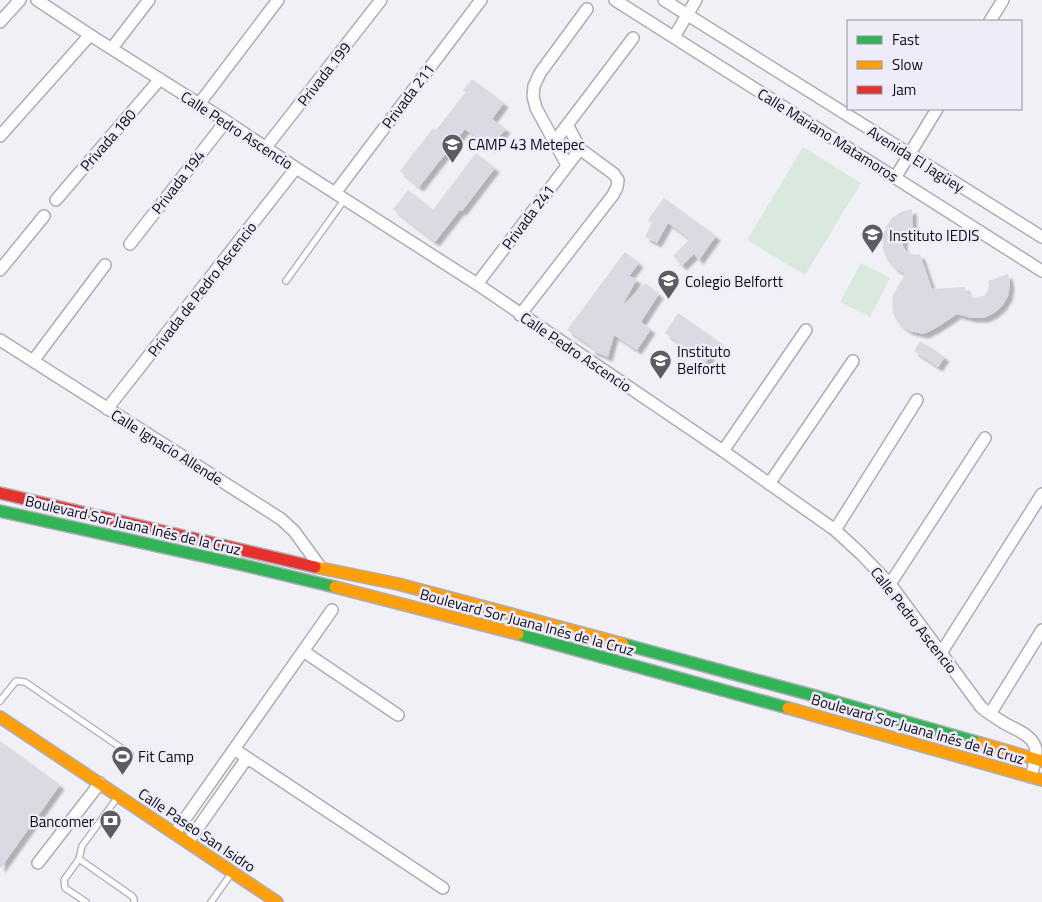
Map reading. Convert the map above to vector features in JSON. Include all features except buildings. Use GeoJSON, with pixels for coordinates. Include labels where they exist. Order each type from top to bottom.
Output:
{"type":"FeatureCollection","features":[{"type":"Feature","properties":{"kind":"main road","name":"Boulevard Sor Juana Inés de la Cruz"},"geometry":{"type":"LineString","coordinates":[[0,493],[321,568],[398,584],[828,700],[1038,760]]}},
{"type":"Feature","properties":{"kind":"main road","name":"Boulevard Sor Juana Inés de la Cruz"},"geometry":{"type":"LineString","coordinates":[[0,511],[243,565],[386,600],[750,697],[1037,779]]}},
{"type":"Feature","properties":{"kind":"main road","name":"Calle Paseo San Isidro"},"geometry":{"type":"LineString","coordinates":[[0,717],[277,902]]}},
{"type":"Feature","properties":{"kind":"street"},"geometry":{"type":"LineString","coordinates":[[0,22],[20,0]]}},
{"type":"Feature","properties":{"kind":"street","name":"Calle Pedro Ascencio"},"geometry":{"type":"LineString","coordinates":[[37,0],[477,284],[723,451],[835,530],[890,584],[981,707],[1021,732],[1034,743],[1038,760]]}},
{"type":"Feature","properties":{"kind":"street"},"geometry":{"type":"LineString","coordinates":[[112,48],[149,0]]}},
{"type":"Feature","properties":{"kind":"street"},"geometry":{"type":"LineString","coordinates":[[200,104],[278,0]]}},
{"type":"Feature","properties":{"kind":"street","name":"Privada 199"},"geometry":{"type":"LineString","coordinates":[[266,147],[381,0]]}},
{"type":"Feature","properties":{"kind":"street","name":"Privada 211"},"geometry":{"type":"LineString","coordinates":[[340,196],[481,0]]}},
{"type":"Feature","properties":{"kind":"street","name":"Calle Mariano Matamoros"},"geometry":{"type":"LineString","coordinates":[[615,0],[895,178],[1040,265]]}},
{"type":"Feature","properties":{"kind":"street","name":"Avenida El Jagüey"},"geometry":{"type":"LineString","coordinates":[[664,0],[1042,237]]}},
{"type":"Feature","properties":{"kind":"street"},"geometry":{"type":"LineString","coordinates":[[674,37],[696,0]]}},
{"type":"Feature","properties":{"kind":"street"},"geometry":{"type":"LineString","coordinates":[[991,20],[1004,0]]}},
{"type":"Feature","properties":{"kind":"street"},"geometry":{"type":"LineString","coordinates":[[567,165],[536,108],[533,96],[534,86],[540,73],[587,9]]}},
{"type":"Feature","properties":{"kind":"street"},"geometry":{"type":"LineString","coordinates":[[0,136],[90,35]]}},
{"type":"Feature","properties":{"kind":"street"},"geometry":{"type":"LineString","coordinates":[[555,141],[633,38]]}},
{"type":"Feature","properties":{"kind":"street","name":"Privada 180"},"geometry":{"type":"LineString","coordinates":[[56,200],[160,79]]}},
{"type":"Feature","properties":{"kind":"street"},"geometry":{"type":"LineString","coordinates":[[895,178],[936,110]]}},
{"type":"Feature","properties":{"kind":"street","name":"Privada 194"},"geometry":{"type":"LineString","coordinates":[[130,244],[226,121]]}},
{"type":"Feature","properties":{"kind":"street"},"geometry":{"type":"LineString","coordinates":[[520,315],[613,195],[617,187],[618,180],[614,174],[580,149],[568,126]]}},
{"type":"Feature","properties":{"kind":"street","name":"Privada 241"},"geometry":{"type":"LineString","coordinates":[[477,284],[580,149]]}},
{"type":"Feature","properties":{"kind":"street","name":"Privada de Pedro Ascencio"},"geometry":{"type":"LineString","coordinates":[[108,409],[296,168]]}},
{"type":"Feature","properties":{"kind":"street"},"geometry":{"type":"LineString","coordinates":[[0,270],[44,216]]}},
{"type":"Feature","properties":{"kind":"street"},"geometry":{"type":"LineString","coordinates":[[33,361],[105,265]]}},
{"type":"Feature","properties":{"kind":"street"},"geometry":{"type":"LineString","coordinates":[[723,451],[806,330]]}},
{"type":"Feature","properties":{"kind":"street","name":"Calle Ignacio Allende"},"geometry":{"type":"LineString","coordinates":[[0,340],[281,519],[294,531],[321,568]]}},
{"type":"Feature","properties":{"kind":"street"},"geometry":{"type":"LineString","coordinates":[[769,484],[853,361]]}},
{"type":"Feature","properties":{"kind":"street"},"geometry":{"type":"LineString","coordinates":[[835,530],[917,400]]}},
{"type":"Feature","properties":{"kind":"street"},"geometry":{"type":"LineString","coordinates":[[890,584],[986,438]]}},
{"type":"Feature","properties":{"kind":"street"},"geometry":{"type":"LineString","coordinates":[[941,653],[1042,494]]}},
{"type":"Feature","properties":{"kind":"street"},"geometry":{"type":"LineString","coordinates":[[175,833],[332,610]]}},
{"type":"Feature","properties":{"kind":"street"},"geometry":{"type":"LineString","coordinates":[[990,714],[1042,630]]}},
{"type":"Feature","properties":{"kind":"street"},"geometry":{"type":"LineString","coordinates":[[303,651],[398,715]]}},
{"type":"Feature","properties":{"kind":"street"},"geometry":{"type":"LineString","coordinates":[[234,749],[443,888]]}},
{"type":"Feature","properties":{"kind":"street"},"geometry":{"type":"LineString","coordinates":[[188,842],[247,758]]}},
{"type":"Feature","properties":{"kind":"street"},"geometry":{"type":"LineString","coordinates":[[1037,779],[1038,760]]}},
{"type":"Feature","properties":{"kind":"street"},"geometry":{"type":"LineString","coordinates":[[38,863],[100,783]]}},
{"type":"Feature","properties":{"kind":"lane"},"geometry":{"type":"LineString","coordinates":[[286,281],[340,196]]}},
{"type":"Feature","properties":{"kind":"lane"},"geometry":{"type":"LineString","coordinates":[[0,701],[16,681],[24,682],[130,754]]}},
{"type":"Feature","properties":{"kind":"lane"},"geometry":{"type":"LineString","coordinates":[[86,902],[65,888],[64,880],[79,859],[82,846],[119,796]]}},
{"type":"Feature","properties":{"kind":"lane"},"geometry":{"type":"LineString","coordinates":[[79,859],[132,896],[134,902]]}},
{"type":"Feature","properties":{"kind":"lane"},"geometry":{"type":"LineString","coordinates":[[211,902],[232,872]]}},
{"type":"Feature","properties":{"kind":"green space"},"geometry":{"type":"Polygon","coordinates":[[[803,147],[861,183],[805,275],[747,240],[803,147]]]}},
{"type":"Feature","properties":{"kind":"green space"},"geometry":{"type":"Polygon","coordinates":[[[861,263],[890,278],[870,317],[840,302],[861,263]]]}},
{"type":"Feature","properties":{"kind":"traffic: fast"},"geometry":{"type":"LineString","coordinates":[[0,511],[335,587]]}},
{"type":"Feature","properties":{"kind":"traffic: fast"},"geometry":{"type":"LineString","coordinates":[[518,634],[788,708]]}},
{"type":"Feature","properties":{"kind":"traffic: fast"},"geometry":{"type":"LineString","coordinates":[[623,644],[980,743]]}},
{"type":"Feature","properties":{"kind":"traffic: slow"},"geometry":{"type":"LineString","coordinates":[[315,567],[398,584],[623,644]]}},
{"type":"Feature","properties":{"kind":"traffic: slow"},"geometry":{"type":"LineString","coordinates":[[335,587],[518,634]]}},
{"type":"Feature","properties":{"kind":"traffic: slow"},"geometry":{"type":"LineString","coordinates":[[788,708],[1042,780]]}},
{"type":"Feature","properties":{"kind":"traffic: slow"},"geometry":{"type":"LineString","coordinates":[[0,717],[277,902]]}},
{"type":"Feature","properties":{"kind":"traffic: slow"},"geometry":{"type":"LineString","coordinates":[[980,743],[1042,761]]}},
{"type":"Feature","properties":{"kind":"traffic: jam"},"geometry":{"type":"LineString","coordinates":[[0,493],[315,567]]}},
{"type":"Feature","properties":{"kind":"place","name":"CAMP 43 Metepec"},"geometry":{"type":"Point","coordinates":[452,163]}},
{"type":"Feature","properties":{"kind":"place","name":"Instituto IEDIS"},"geometry":{"type":"Point","coordinates":[873,254]}},
{"type":"Feature","properties":{"kind":"place","name":"Colegio Belfortt"},"geometry":{"type":"Point","coordinates":[669,300]}},
{"type":"Feature","properties":{"kind":"place","name":"Instituto Belfortt"},"geometry":{"type":"Point","coordinates":[661,379]}},
{"type":"Feature","properties":{"kind":"place","name":"Fit Camp"},"geometry":{"type":"Point","coordinates":[122,775]}},
{"type":"Feature","properties":{"kind":"place","name":"Bancomer"},"geometry":{"type":"Point","coordinates":[110,840]}}]}
